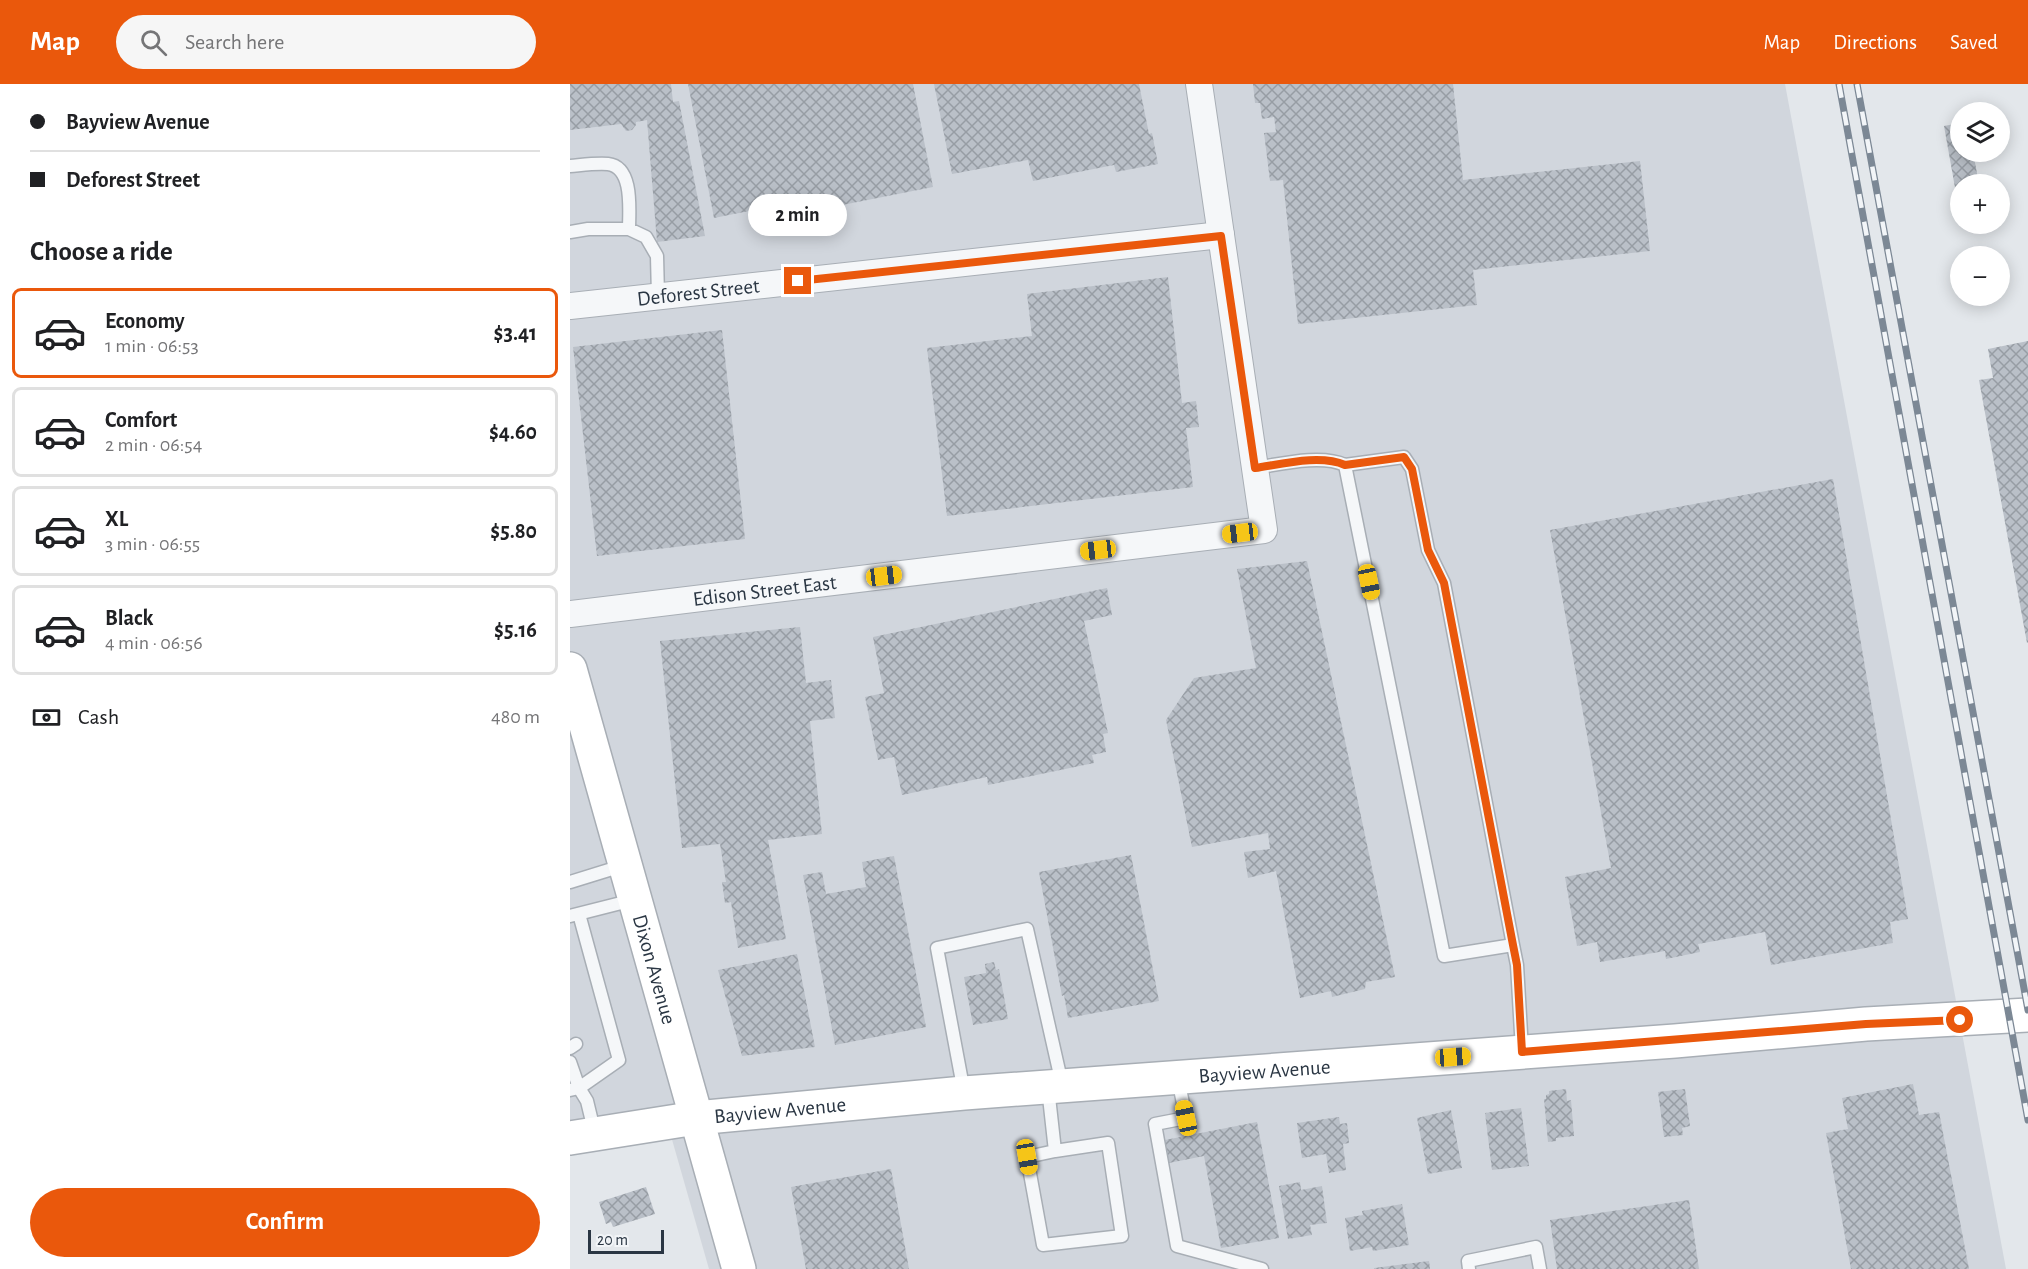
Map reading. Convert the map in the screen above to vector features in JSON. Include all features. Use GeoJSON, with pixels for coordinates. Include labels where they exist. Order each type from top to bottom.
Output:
{"type":"FeatureCollection","features":[{"type":"Feature","properties":{"kind":"street","name":"Edison Street East"},"geometry":{"type":"LineString","coordinates":[[570,614],[1264,530],[1199,84]]}},
{"type":"Feature","properties":{"kind":"street","name":"Deforest Street"},"geometry":{"type":"LineString","coordinates":[[570,306],[1221,236]]}},
{"type":"Feature","properties":{"kind":"street","name":"Dixon Avenue"},"geometry":{"type":"LineString","coordinates":[[570,669],[739,1269]]}},
{"type":"Feature","properties":{"kind":"street","name":"Bayview Avenue"},"geometry":{"type":"LineString","coordinates":[[582,1136],[696,1118],[964,1093],[1866,1024],[2028,1015]]}},
{"type":"Feature","properties":{"kind":"lane"},"geometry":{"type":"LineString","coordinates":[[570,166],[610,164],[620,170],[628,188],[629,229]]}},
{"type":"Feature","properties":{"kind":"lane"},"geometry":{"type":"LineString","coordinates":[[570,231],[629,229],[646,237],[657,256],[657,296]]}},
{"type":"Feature","properties":{"kind":"lane"},"geometry":{"type":"LineString","coordinates":[[1255,468],[1302,460],[1337,461],[1345,465],[1404,457],[1412,469],[1428,550],[1444,583],[1517,965],[1522,1052]]}},
{"type":"Feature","properties":{"kind":"lane"},"geometry":{"type":"LineString","coordinates":[[1345,465],[1444,956],[1513,945]]}},
{"type":"Feature","properties":{"kind":"lane"},"geometry":{"type":"LineString","coordinates":[[570,882],[626,865]]}},
{"type":"Feature","properties":{"kind":"lane"},"geometry":{"type":"LineString","coordinates":[[575,1089],[619,1060],[604,1025],[574,915],[635,899]]}},
{"type":"Feature","properties":{"kind":"lane"},"geometry":{"type":"LineString","coordinates":[[964,1093],[937,948],[1027,930],[1055,1086],[1055,1151]]}},
{"type":"Feature","properties":{"kind":"lane"},"geometry":{"type":"LineString","coordinates":[[570,1062],[575,1089],[587,1101],[582,1136]]}},
{"type":"Feature","properties":{"kind":"lane"},"geometry":{"type":"LineString","coordinates":[[1178,1077],[1186,1118],[1155,1124],[1177,1246],[1262,1269]]}},
{"type":"Feature","properties":{"kind":"lane"},"geometry":{"type":"LineString","coordinates":[[1108,1143],[1122,1236],[1043,1245],[1027,1157],[1055,1151],[1108,1143]]}},
{"type":"Feature","properties":{"kind":"lane"},"geometry":{"type":"LineString","coordinates":[[1469,1269],[1468,1261],[1536,1247],[1539,1269]]}},
{"type":"Feature","properties":{"kind":"shaded area"},"geometry":{"type":"Polygon","coordinates":[[[570,84],[1785,84],[2006,1269],[709,1269],[663,1108],[570,1134],[570,84]]]}},
{"type":"Feature","properties":{"kind":"building"},"geometry":{"type":"Polygon","coordinates":[[[570,84],[671,84],[673,102],[679,101],[705,236],[657,242],[647,120],[636,122],[632,130],[626,131],[621,124],[570,130],[570,84]]]}},
{"type":"Feature","properties":{"kind":"building"},"geometry":{"type":"Polygon","coordinates":[[[688,84],[913,84],[933,187],[807,212],[805,200],[714,218],[688,84]]]}},
{"type":"Feature","properties":{"kind":"building"},"geometry":{"type":"Polygon","coordinates":[[[934,84],[1139,84],[1149,134],[1152,133],[1158,164],[1116,172],[1114,165],[1033,181],[1028,160],[952,174],[934,84]]]}},
{"type":"Feature","properties":{"kind":"building"},"geometry":{"type":"Polygon","coordinates":[[[1253,84],[1453,84],[1463,180],[1640,161],[1650,251],[1473,270],[1477,305],[1298,324],[1283,180],[1270,181],[1264,133],[1276,132],[1274,117],[1262,119],[1260,103],[1255,103],[1253,84]]]}},
{"type":"Feature","properties":{"kind":"building"},"geometry":{"type":"Polygon","coordinates":[[[1950,125],[1950,160],[1944,126],[1950,125]]]}},
{"type":"Feature","properties":{"kind":"building"},"geometry":{"type":"Polygon","coordinates":[[[1950,162],[1975,162],[1977,174],[1953,174],[1950,162]]]}},
{"type":"Feature","properties":{"kind":"building"},"geometry":{"type":"Polygon","coordinates":[[[1168,277],[1182,403],[1196,401],[1199,427],[1186,428],[1193,487],[947,516],[927,348],[1032,336],[1027,294],[1168,277]]]}},
{"type":"Feature","properties":{"kind":"building"},"geometry":{"type":"Polygon","coordinates":[[[722,330],[745,539],[597,556],[573,347],[722,330]]]}},
{"type":"Feature","properties":{"kind":"building"},"geometry":{"type":"Polygon","coordinates":[[[2028,341],[2027,643],[1979,380],[1993,378],[1988,349],[2028,341]]]}},
{"type":"Feature","properties":{"kind":"building"},"geometry":{"type":"Polygon","coordinates":[[[1833,479],[1908,919],[1890,922],[1893,943],[1771,965],[1765,932],[1698,944],[1700,952],[1666,959],[1665,951],[1600,962],[1597,942],[1577,946],[1565,877],[1611,868],[1550,530],[1833,479]]]}},
{"type":"Feature","properties":{"kind":"building"},"geometry":{"type":"Polygon","coordinates":[[[1307,561],[1395,977],[1366,982],[1365,989],[1332,997],[1331,991],[1300,998],[1276,871],[1248,878],[1244,852],[1270,849],[1268,833],[1192,847],[1166,720],[1194,678],[1256,668],[1237,569],[1307,561]]]}},
{"type":"Feature","properties":{"kind":"building"},"geometry":{"type":"Polygon","coordinates":[[[1107,588],[1112,615],[1084,621],[1108,733],[1103,734],[1106,752],[1092,755],[1094,763],[988,785],[987,777],[902,795],[894,757],[878,760],[865,697],[884,693],[873,637],[1107,588]]]}},
{"type":"Feature","properties":{"kind":"building"},"geometry":{"type":"Polygon","coordinates":[[[800,627],[806,683],[831,680],[835,718],[810,721],[822,834],[768,840],[786,939],[738,948],[731,902],[725,903],[722,882],[726,882],[720,844],[682,848],[660,641],[800,627]]]}},
{"type":"Feature","properties":{"kind":"building"},"geometry":{"type":"Polygon","coordinates":[[[1131,855],[1159,1001],[1068,1018],[1039,872],[1131,855]]]}},
{"type":"Feature","properties":{"kind":"building"},"geometry":{"type":"Polygon","coordinates":[[[894,856],[926,1027],[835,1045],[803,875],[822,872],[826,894],[866,887],[862,862],[894,856]]]}},
{"type":"Feature","properties":{"kind":"building"},"geometry":{"type":"Polygon","coordinates":[[[797,954],[815,1047],[742,1056],[718,970],[797,954]]]}},
{"type":"Feature","properties":{"kind":"building"},"geometry":{"type":"Polygon","coordinates":[[[994,962],[996,970],[999,969],[1008,1019],[973,1025],[964,977],[986,973],[985,964],[994,962]]]}},
{"type":"Feature","properties":{"kind":"building"},"geometry":{"type":"Polygon","coordinates":[[[1913,1084],[1919,1115],[1939,1112],[1969,1269],[1851,1269],[1826,1133],[1848,1129],[1842,1098],[1913,1084]]]}},
{"type":"Feature","properties":{"kind":"building"},"geometry":{"type":"Polygon","coordinates":[[[1566,1089],[1567,1101],[1571,1100],[1574,1136],[1556,1138],[1556,1141],[1548,1142],[1544,1099],[1549,1091],[1566,1089]]]}},
{"type":"Feature","properties":{"kind":"building"},"geometry":{"type":"Polygon","coordinates":[[[1685,1089],[1690,1126],[1682,1128],[1683,1135],[1664,1137],[1658,1092],[1685,1089]]]}},
{"type":"Feature","properties":{"kind":"building"},"geometry":{"type":"Polygon","coordinates":[[[1521,1108],[1529,1166],[1492,1170],[1485,1113],[1521,1108]]]}},
{"type":"Feature","properties":{"kind":"building"},"geometry":{"type":"Polygon","coordinates":[[[1451,1110],[1462,1168],[1428,1174],[1417,1118],[1451,1110]]]}},
{"type":"Feature","properties":{"kind":"building"},"geometry":{"type":"Polygon","coordinates":[[[1339,1117],[1340,1124],[1347,1123],[1349,1143],[1343,1144],[1346,1170],[1329,1173],[1326,1154],[1302,1158],[1297,1123],[1339,1117]]]}},
{"type":"Feature","properties":{"kind":"building"},"geometry":{"type":"Polygon","coordinates":[[[1257,1122],[1279,1238],[1221,1248],[1204,1156],[1169,1163],[1165,1140],[1257,1122]]]}},
{"type":"Feature","properties":{"kind":"building"},"geometry":{"type":"Polygon","coordinates":[[[891,1169],[909,1269],[806,1269],[791,1187],[891,1169]]]}},
{"type":"Feature","properties":{"kind":"building"},"geometry":{"type":"Polygon","coordinates":[[[1300,1182],[1301,1190],[1322,1186],[1327,1223],[1310,1225],[1312,1235],[1288,1239],[1279,1186],[1300,1182]]]}},
{"type":"Feature","properties":{"kind":"building"},"geometry":{"type":"Polygon","coordinates":[[[646,1187],[655,1214],[613,1227],[611,1222],[606,1224],[599,1202],[646,1187]]]}},
{"type":"Feature","properties":{"kind":"building"},"geometry":{"type":"Polygon","coordinates":[[[1689,1200],[1699,1269],[1557,1269],[1550,1220],[1689,1200]]]}},
{"type":"Feature","properties":{"kind":"building"},"geometry":{"type":"Polygon","coordinates":[[[1402,1204],[1409,1245],[1373,1251],[1372,1247],[1350,1251],[1345,1218],[1363,1215],[1362,1211],[1402,1204]]]}},
{"type":"Feature","properties":{"kind":"building"},"geometry":{"type":"Polygon","coordinates":[[[1429,1261],[1430,1269],[1374,1269],[1374,1268],[1429,1261]]]}},
{"type":"Feature","properties":{"kind":"railway"},"geometry":{"type":"LineString","coordinates":[[1839,84],[2028,1120]]}},
{"type":"Feature","properties":{"kind":"railway"},"geometry":{"type":"LineString","coordinates":[[1857,84],[2028,1010]]}},
{"type":"Feature","properties":{"kind":"route"},"geometry":{"type":"LineString","coordinates":[[798,281],[1221,236],[1255,468],[1302,460],[1337,461],[1345,465],[1404,457],[1412,469],[1428,550],[1444,583],[1517,965],[1522,1052],[1866,1024],[1960,1020]]}}]}
